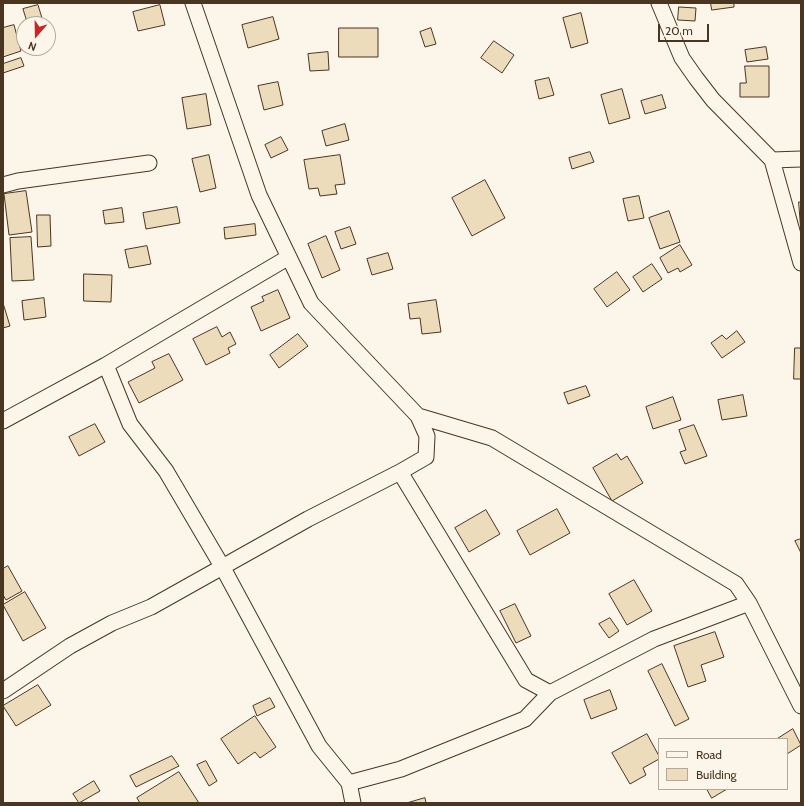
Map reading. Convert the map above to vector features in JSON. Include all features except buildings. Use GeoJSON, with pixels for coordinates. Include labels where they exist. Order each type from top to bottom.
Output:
{"type":"FeatureCollection","features":[{"type":"Feature","properties":{"kind":"street"},"geometry":{"type":"LineString","coordinates":[[3,691],[70,646],[112,623],[151,606],[223,568],[308,519],[426,457],[427,436],[418,416],[311,303],[259,195],[193,3]]}},
{"type":"Feature","properties":{"kind":"street"},"geometry":{"type":"LineString","coordinates":[[659,3],[682,58],[696,78],[713,100],[772,160],[801,263]]}},
{"type":"Feature","properties":{"kind":"street"},"geometry":{"type":"LineString","coordinates":[[772,160],[801,159]]}},
{"type":"Feature","properties":{"kind":"street"},"geometry":{"type":"LineString","coordinates":[[3,185],[18,181],[149,163]]}},
{"type":"Feature","properties":{"kind":"street"},"geometry":{"type":"LineString","coordinates":[[3,421],[106,365],[289,257]]}},
{"type":"Feature","properties":{"kind":"street"},"geometry":{"type":"LineString","coordinates":[[106,365],[130,424],[166,471],[223,568],[319,746],[349,783],[353,803]]}},
{"type":"Feature","properties":{"kind":"street"},"geometry":{"type":"LineString","coordinates":[[418,416],[492,438],[736,584],[749,603],[801,706]]}},
{"type":"Feature","properties":{"kind":"street"},"geometry":{"type":"LineString","coordinates":[[400,472],[526,680],[550,693]]}},
{"type":"Feature","properties":{"kind":"street"},"geometry":{"type":"LineString","coordinates":[[349,783],[401,768],[525,719],[550,693],[654,639],[749,603]]}}]}
